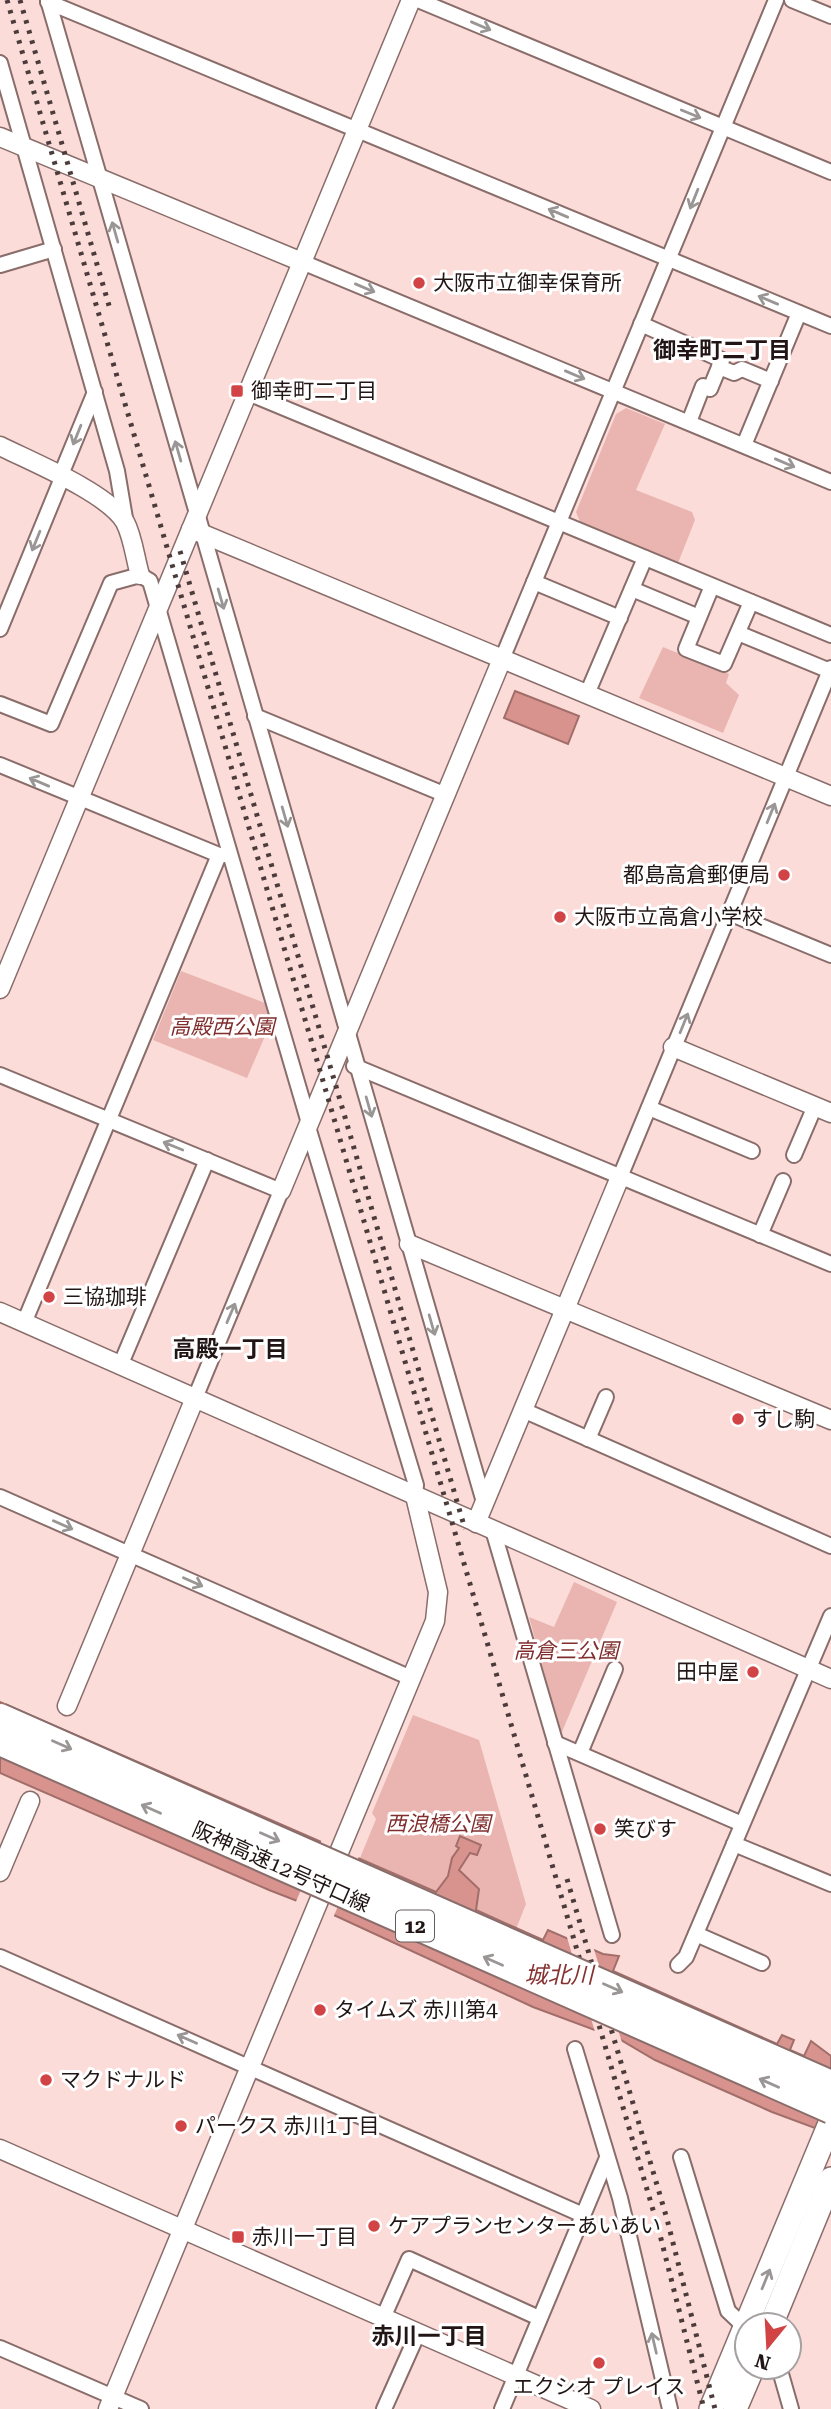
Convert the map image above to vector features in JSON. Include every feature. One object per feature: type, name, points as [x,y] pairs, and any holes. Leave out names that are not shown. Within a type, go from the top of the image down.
[{"type":"highway","name":"阪神高速12号守口線","points":[[0,1717],[831,2084]]},
{"type":"highway","name":"阪神高速12号守口線","points":[[0,1742],[831,2110]]},
{"type":"main road","points":[[753,2311],[831,2121]]},
{"type":"main road","points":[[777,2311],[831,2179]]},
{"type":"main road","points":[[710,2409],[733,2357]]},
{"type":"main road","points":[[735,2409],[747,2381]]},
{"type":"street","points":[[0,989],[158,609],[196,527],[247,393],[411,0]]},
{"type":"street","points":[[418,0],[831,172]]},
{"type":"street","points":[[67,1706],[776,0]]},
{"type":"street","points":[[792,0],[831,16]]},
{"type":"street","points":[[48,1],[831,326]]},
{"type":"street","points":[[48,1],[100,177],[196,527],[255,716],[484,1502]]},
{"type":"street","points":[[0,63],[117,471],[126,524],[140,575],[150,581],[224,855],[309,1125],[416,1485],[415,1496],[439,1600],[435,1621],[111,2403]]},
{"type":"street","points":[[0,136],[831,482]]},
{"type":"street","points":[[0,265],[54,250]]},
{"type":"street","points":[[744,446],[799,313]]},
{"type":"street","points":[[641,324],[722,360],[710,388],[704,386],[689,422]]},
{"type":"street","points":[[719,367],[734,373],[742,369],[771,381]]},
{"type":"street","points":[[0,629],[94,392]]},
{"type":"street","points":[[247,393],[831,635]]},
{"type":"street","points":[[0,446],[106,501],[126,524]]},
{"type":"street","points":[[196,527],[502,659],[831,796]]},
{"type":"street","points":[[587,694],[645,558]]},
{"type":"street","points":[[0,704],[51,724],[111,583],[140,575]]},
{"type":"street","points":[[534,582],[620,618]]},
{"type":"street","points":[[712,586],[686,649],[724,664],[751,602]]},
{"type":"street","points":[[632,589],[699,617]]},
{"type":"street","points":[[475,1523],[830,670],[738,633]]},
{"type":"street","points":[[255,716],[446,794]]},
{"type":"street","points":[[0,765],[224,855]]},
{"type":"street","points":[[24,1323],[224,855]]},
{"type":"street","points":[[729,913],[831,955]]},
{"type":"street","points":[[674,1047],[823,1109],[794,1155]]},
{"type":"street","points":[[336,1059],[831,1264]]},
{"type":"street","points":[[0,1075],[281,1191]]},
{"type":"street","points":[[649,1108],[752,1151]]},
{"type":"street","points":[[120,1366],[207,1160]]},
{"type":"street","points":[[760,1235],[783,1181]]},
{"type":"street","points":[[409,1244],[831,1420]]},
{"type":"street","points":[[0,1312],[831,1679]]},
{"type":"street","points":[[588,1439],[606,1397]]},
{"type":"street","points":[[523,1410],[831,1546]]},
{"type":"street","points":[[0,1497],[411,1678]]},
{"type":"street","points":[[493,1530],[612,1935]]},
{"type":"street","points":[[678,1965],[686,1957],[831,1616]]},
{"type":"street","points":[[579,1753],[615,1669]]},
{"type":"street","points":[[555,1743],[742,1824]]},
{"type":"street","points":[[0,1872],[30,1801]]},
{"type":"street","points":[[734,1844],[831,1884]]},
{"type":"street","points":[[696,1934],[762,1963]]},
{"type":"street","points":[[0,1956],[583,2215]]},
{"type":"street","points":[[575,2049],[607,2158],[670,2409]]},
{"type":"street","points":[[0,2149],[591,2409]]},
{"type":"street","points":[[502,2409],[607,2158]]},
{"type":"street","points":[[681,2158],[728,2311],[733,2316]]},
{"type":"street","points":[[383,2318],[409,2259],[539,2318]]},
{"type":"street","points":[[384,2409],[418,2333]]},
{"type":"street","points":[[0,2348],[111,2403],[141,2409]]},
{"type":"street","points":[[783,2381],[790,2409]]},
{"type":"green space","points":[[626,408],[665,424],[636,490],[692,512],[695,520],[678,563],[580,522],[576,512],[616,414]]},
{"type":"green space","points":[[663,647],[729,674],[726,683],[739,695],[723,733],[639,698]]},
{"type":"green space","name":"高殿西公園","points":[[181,971],[265,1003],[271,1022],[247,1078],[153,1040]]},
{"type":"green space","name":"高倉三公園","points":[[574,1582],[617,1602],[561,1734],[529,1617],[554,1627]]},
{"type":"green space","name":"西浪橋公園","points":[[413,1715],[479,1740],[526,1904],[516,1929],[360,1858],[376,1819],[372,1813]]},
{"type":"water","points":[[515,691],[579,716],[568,744],[504,718]]},
{"type":"water","name":"城北川","points":[[0,1702],[436,1892],[448,1876],[452,1858],[459,1848],[456,1846],[460,1836],[481,1845],[477,1855],[470,1853],[459,1870],[479,1889],[476,1910],[543,1940],[548,1930],[603,1954],[619,1956],[613,1971],[777,2044],[782,2035],[794,2040],[790,2050],[804,2056],[811,2041],[831,2056],[831,2134],[772,2112],[655,2060],[619,2039],[533,2007],[336,1916],[269,1890],[0,1773]]},
{"type":"pier","points":[[323,1837],[360,1854],[333,1918],[295,1904]]},
{"type":"pier","points":[[566,1934],[593,1946],[623,2046],[595,2032]]},
{"type":"railway","points":[[7,0],[658,2227],[704,2409]]},
{"type":"railway","points":[[20,0],[110,309]]},
{"type":"railway","points":[[180,551],[465,1529]]},
{"type":"railway","points":[[567,1879],[667,2219],[715,2409]]},
{"type":"place","name":"大阪市立御幸保育所","points":[[419,283]]},
{"type":"place","name":"御幸町二丁目","points":[[237,391]]},
{"type":"place","name":"都島高倉郵便局","points":[[784,875]]},
{"type":"place","name":"大阪市立高倉小学校","points":[[560,917]]},
{"type":"place","name":"三協珈琲","points":[[49,1297]]},
{"type":"place","name":"すし駒","points":[[738,1419]]},
{"type":"place","name":"田中屋","points":[[753,1672]]},
{"type":"place","name":"笑びす","points":[[600,1829]]},
{"type":"place","name":"タイムズ 赤川第4","points":[[320,2010]]},
{"type":"place","name":"マクドナルド","points":[[46,2080]]},
{"type":"place","name":"パークス 赤川1丁目","points":[[181,2126]]},
{"type":"place","name":"ケアプランセンターあいあい","points":[[374,2226]]},
{"type":"place","name":"赤川一丁目","points":[[238,2237]]},
{"type":"place","name":"エクシオ プレイス","points":[[599,2363]]},
{"type":"district","name":"御幸町二丁目","points":[[722,350]]},
{"type":"district","name":"高殿一丁目","points":[[230,1349]]},
{"type":"district","name":"赤川一丁目","points":[[429,2336]]}]
